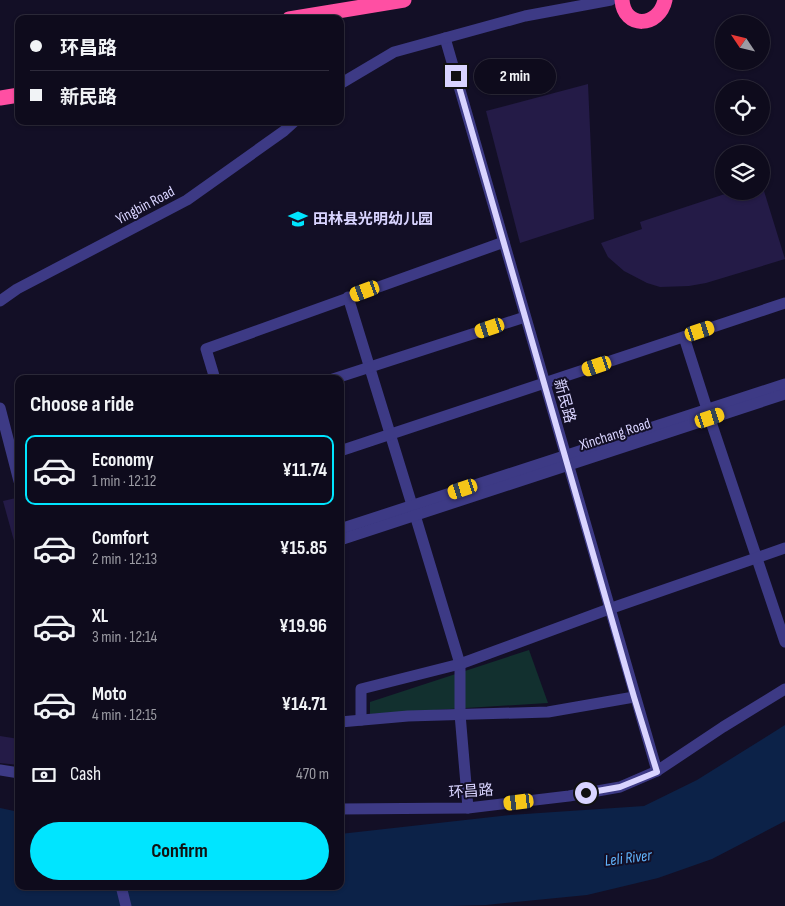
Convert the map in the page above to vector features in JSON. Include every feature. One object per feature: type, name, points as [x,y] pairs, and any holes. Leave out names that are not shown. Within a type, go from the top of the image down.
[{"type":"highway","points":[[313,15],[404,0]]},
{"type":"highway","points":[[622,0],[625,11],[629,16],[641,22],[660,14],[664,0]]},
{"type":"highway","points":[[0,98],[15,96]]},
{"type":"street","points":[[344,82],[394,52],[525,16],[612,0]]},
{"type":"street","name":"新民路","points":[[445,38],[657,772]]},
{"type":"street","name":"Yingbin Road","points":[[0,301],[17,289],[187,200],[291,125]]},
{"type":"street","points":[[214,375],[206,349],[504,242]]},
{"type":"street","points":[[348,297],[460,664],[460,714],[468,808]]},
{"type":"street","points":[[344,450],[785,303]]},
{"type":"street","points":[[344,376],[525,317]]},
{"type":"street","points":[[684,337],[785,642]]},
{"type":"street","name":"Xinchang Road","points":[[709,414],[785,384]]},
{"type":"street","name":"Xinchang Road","points":[[344,528],[414,510],[709,414],[785,394]]},
{"type":"street","points":[[0,408],[15,466]]},
{"type":"street","name":"Xinchang Road","points":[[344,538],[414,510]]},
{"type":"street","points":[[361,720],[361,689],[460,664],[609,609],[785,548]]},
{"type":"street","name":"环昌路","points":[[344,809],[468,808],[569,796],[620,787],[657,772],[723,727],[785,690]]},
{"type":"street","points":[[344,722],[408,716],[548,712],[634,697]]},
{"type":"street","points":[[0,770],[15,772]]},
{"type":"street","points":[[122,890],[126,906]]},
{"type":"green space","points":[[529,650],[548,703],[370,714],[370,702]]},
{"type":"water","name":"Leli River","points":[[785,725],[785,821],[712,859],[658,878],[587,895],[486,905],[450,906],[0,906],[0,808],[15,811],[15,890],[344,890],[344,834],[510,815],[644,806],[697,780]]},
{"type":"building","points":[[588,84],[594,219],[520,243],[486,111]]},
{"type":"building","points":[[715,197],[715,200],[767,200],[785,259],[706,283],[689,286],[660,287],[647,283],[624,271],[608,257],[601,243],[642,229],[640,222]]},
{"type":"building","points":[[15,498],[15,544],[3,501]]},
{"type":"building","points":[[0,736],[15,738],[15,765],[0,763]]},
{"type":"place","name":"田林县光明幼儿园","points":[[298,219]]},
{"type":"route","points":[[456,76],[545,383],[564,456],[657,772],[620,787],[586,793]]}]
